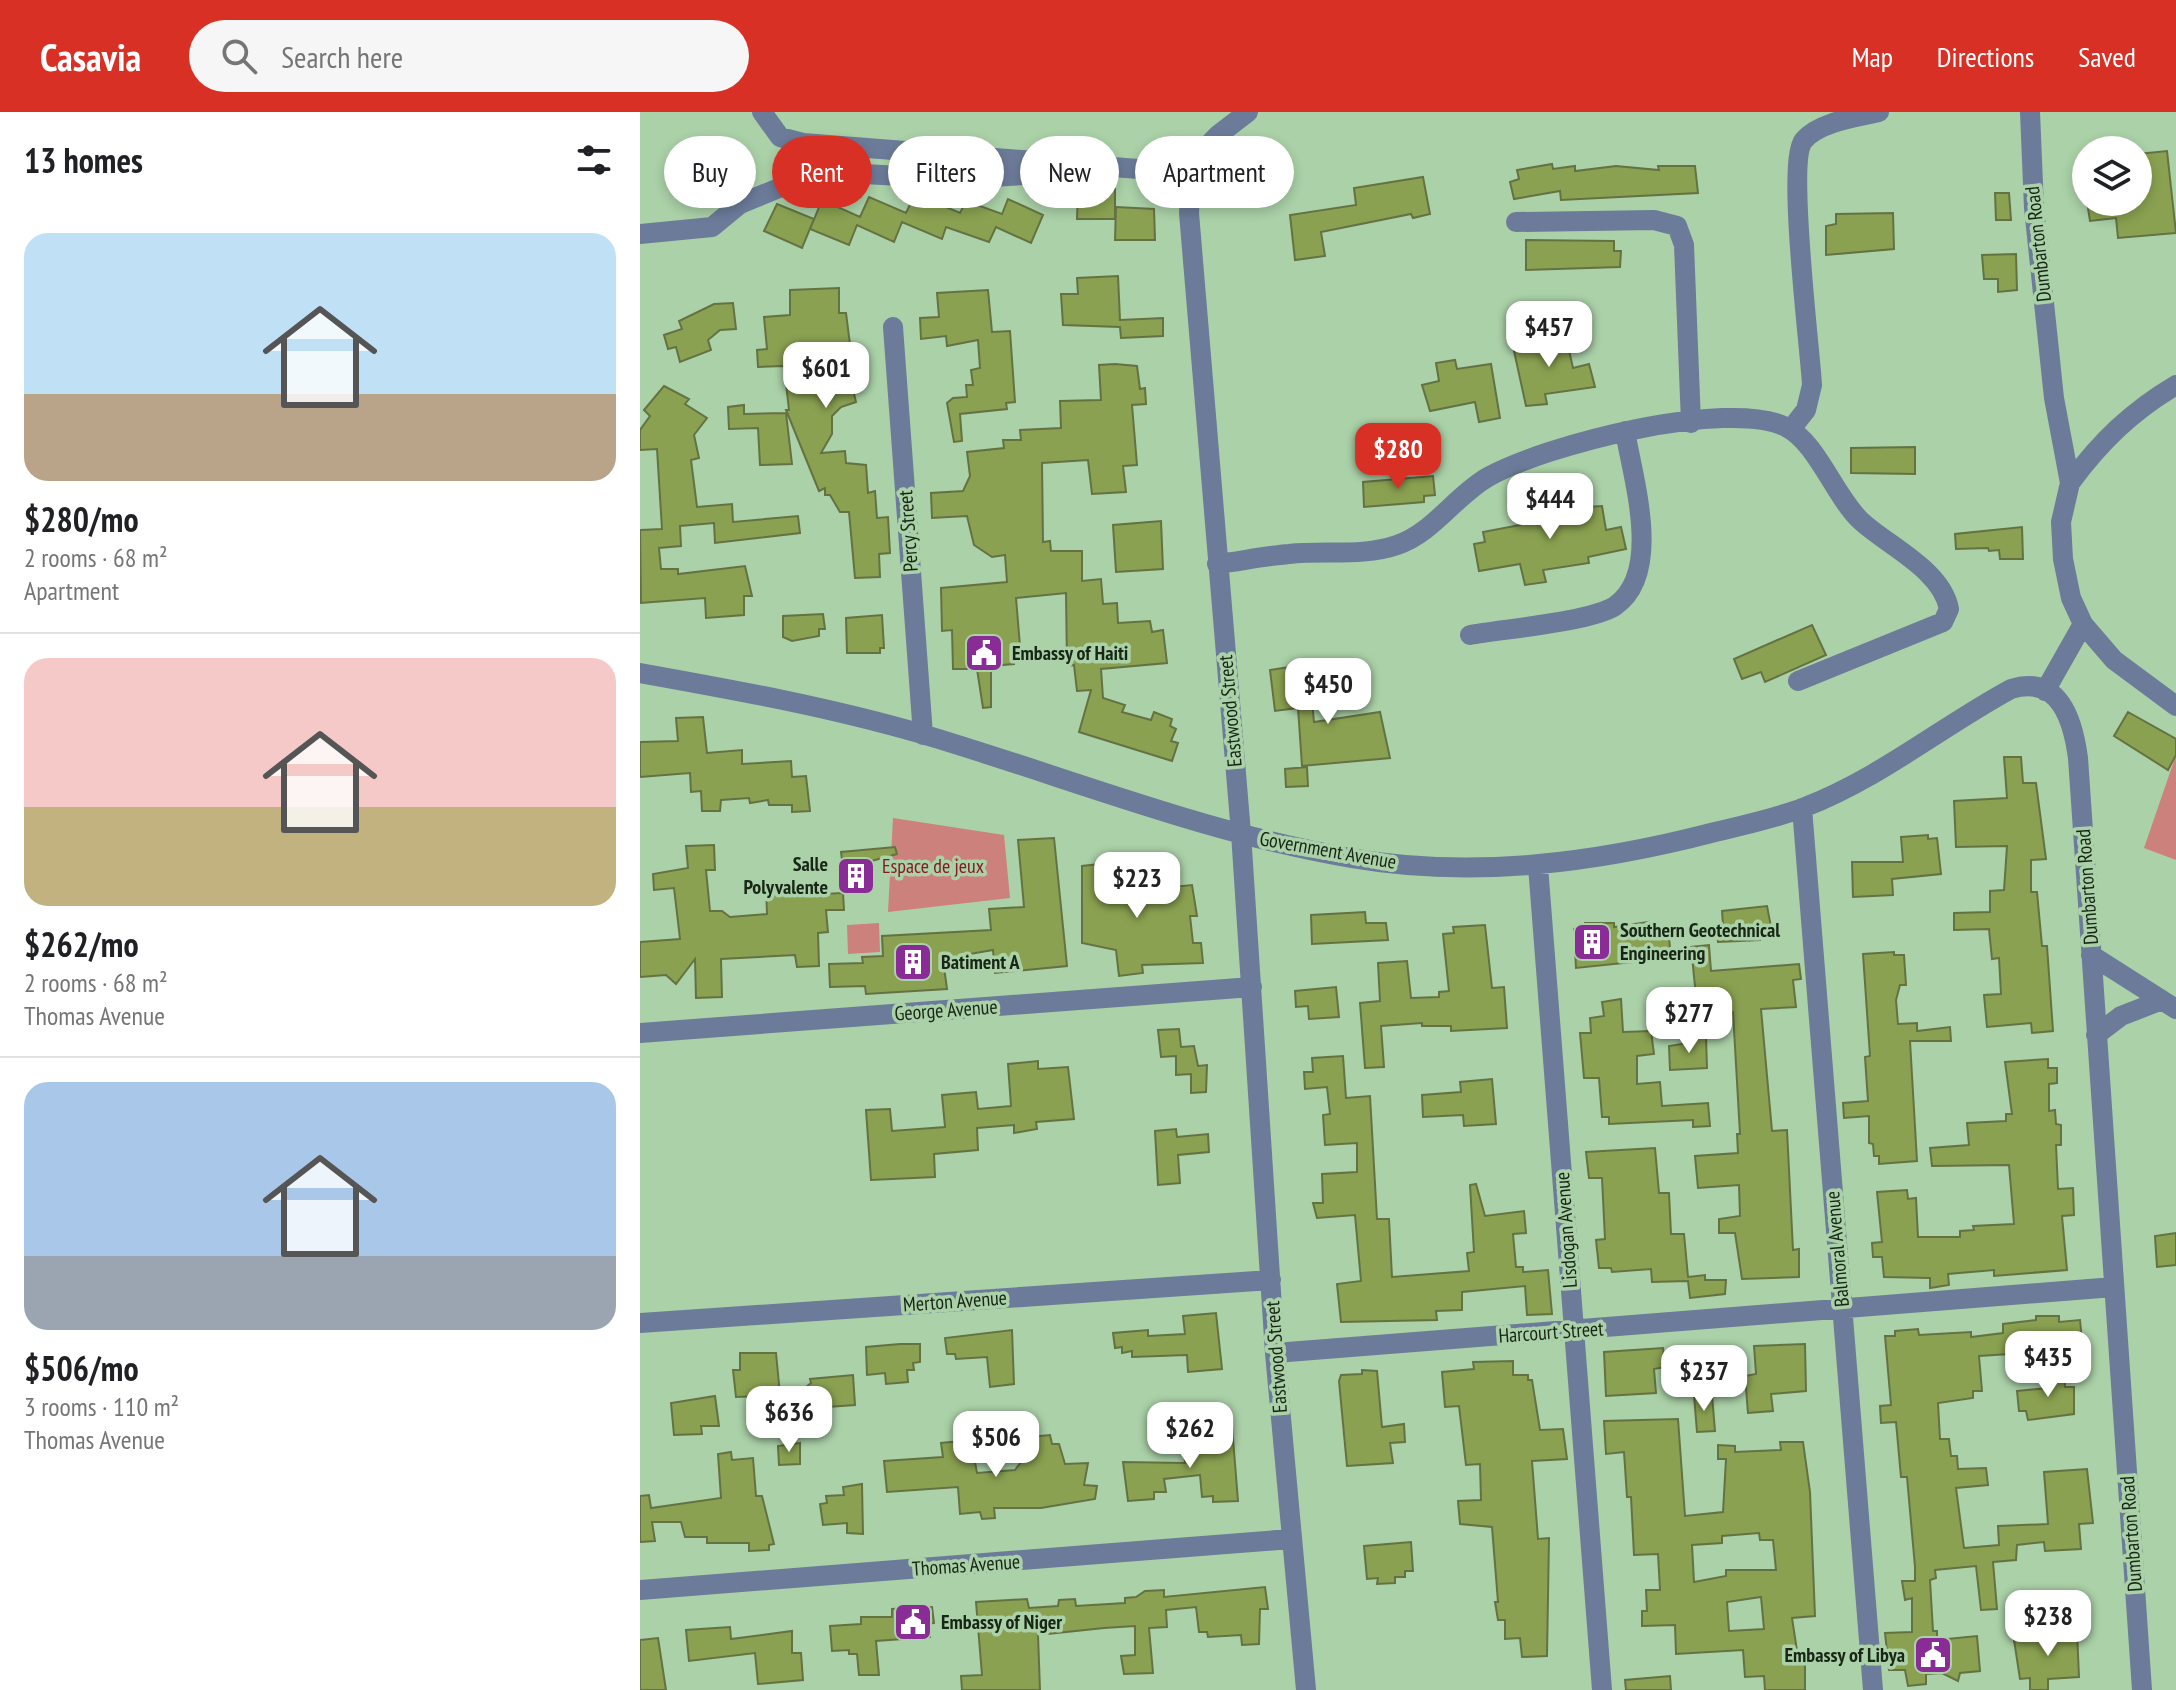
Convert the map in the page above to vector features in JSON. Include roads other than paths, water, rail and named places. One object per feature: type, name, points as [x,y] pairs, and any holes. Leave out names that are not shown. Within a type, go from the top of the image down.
[{"type":"street","points":[[762,112],[780,137],[791,141],[1020,161]]},
{"type":"street","points":[[1219,136],[1248,112]]},
{"type":"street","points":[[1791,429],[1806,410],[1812,385],[1797,187],[1798,152],[1810,135],[1879,112]]},
{"type":"street","name":"Dumbarton Road","points":[[2030,112],[2033,194],[2052,382],[2070,483],[2061,522],[2063,559],[2071,598],[2083,624],[2114,660],[2176,706]]},
{"type":"street","points":[[640,234],[712,227],[740,204],[791,183],[864,174],[956,179],[1020,174]]},
{"type":"street","name":"Eastwood Street","points":[[1191,208],[1193,270],[1241,833],[1275,1353],[1306,1690]]},
{"type":"street","points":[[1516,222],[1654,220],[1677,226],[1684,245],[1691,423]]},
{"type":"street","name":"Percy Street","points":[[893,327],[923,735]]},
{"type":"street","points":[[2070,483],[2115,429],[2144,403],[2176,385]]},
{"type":"street","points":[[1217,564],[1397,545],[1419,535],[1487,477],[1525,460],[1602,435],[1759,418],[1791,429],[1804,442],[1847,506],[1922,569],[1939,588],[1949,609],[1943,622],[1798,681]]},
{"type":"street","points":[[1470,635],[1605,611],[1632,589],[1640,564],[1641,528],[1625,431]]},
{"type":"street","points":[[2045,691],[2083,624]]},
{"type":"street","name":"Government Avenue","points":[[640,673],[836,711],[1241,833],[1355,859],[1422,865],[1538,866],[1629,854],[1802,808],[1883,769],[2011,689],[2029,686],[2045,691]]},
{"type":"street","name":"Dumbarton Road","points":[[2045,691],[2069,713],[2074,733],[2142,1690]]},
{"type":"street","name":"Balmoral Avenue","points":[[1802,808],[1873,1690]]},
{"type":"street","name":"Lisdogan Avenue","points":[[1538,866],[1602,1690]]},
{"type":"street","points":[[2091,955],[2169,1005]]},
{"type":"street","name":"George Avenue","points":[[640,1033],[1252,987]]},
{"type":"street","points":[[2096,1035],[2131,1010],[2169,1005]]},
{"type":"street","name":"Merton Avenue","points":[[640,1323],[1271,1280]]},
{"type":"street","name":"Harcourt Street","points":[[1275,1353],[1842,1311],[2114,1287]]},
{"type":"street","name":"Thomas Avenue","points":[[640,1590],[1291,1539]]},
{"type":"place","name":"Embassy of Haiti","points":[[984,653]]},
{"type":"place","name":"Salle Polyvalente","points":[[856,876]]},
{"type":"place","name":"Southern Geotechnical Engineering","points":[[1592,942]]},
{"type":"place","name":"Batiment A","points":[[913,962]]},
{"type":"place","name":"Embassy of Niger","points":[[913,1622]]},
{"type":"place","name":"Embassy of Libya","points":[[1933,1655]]},
{"type":"park label","name":"Espace de jeux","points":[[933,866]]}]
